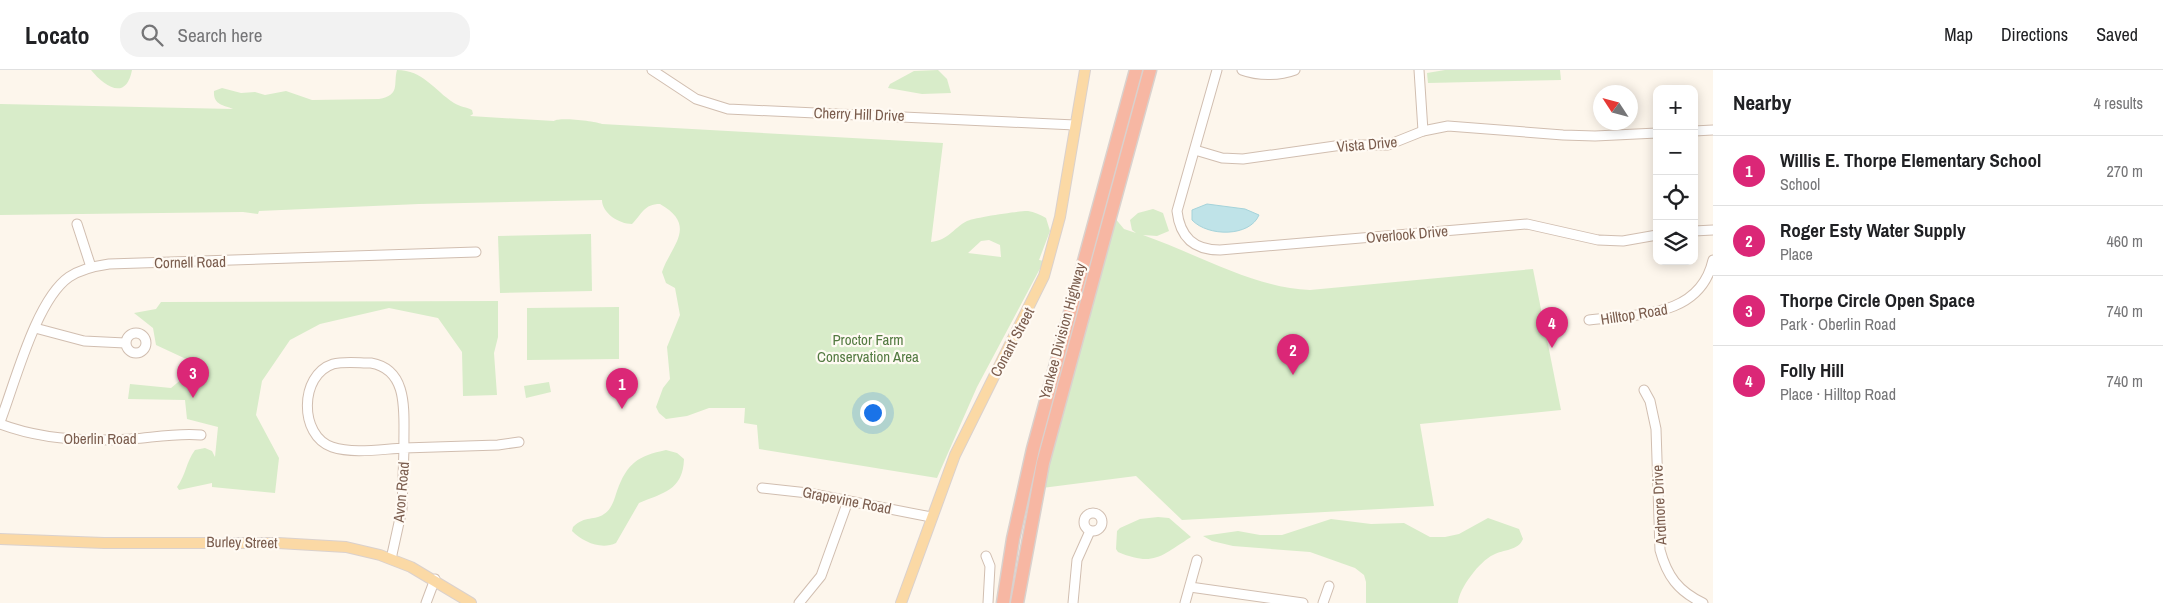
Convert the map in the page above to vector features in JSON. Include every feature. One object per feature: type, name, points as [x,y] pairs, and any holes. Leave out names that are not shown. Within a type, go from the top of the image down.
[{"type":"highway","name":"Yankee Division Highway","points":[[1003,603],[1013,539],[1033,449],[1136,70]]},
{"type":"highway","name":"Yankee Division Highway","points":[[1017,603],[1043,463],[1150,70]]},
{"type":"main road","name":"Conant Street","points":[[901,603],[955,454],[1044,276],[1060,217],[1085,70]]},
{"type":"main road","name":"Burley Street","points":[[0,539],[104,543],[163,541],[313,544],[346,547],[391,559],[435,580],[471,603]]},
{"type":"street","name":"Cherry Hill Drive","points":[[652,70],[696,100],[728,109],[1076,124]]},
{"type":"street","points":[[1195,150],[1217,70]]},
{"type":"street","points":[[1242,70],[1255,74],[1272,74],[1295,70]]},
{"type":"street","points":[[1419,70],[1423,131]]},
{"type":"street","name":"Vista Drive","points":[[1195,150],[1222,158],[1251,158],[1342,145],[1388,145],[1401,142],[1423,131],[1448,126],[1564,135],[1653,133]]},
{"type":"street","points":[[1698,131],[1713,130]]},
{"type":"street","name":"Overlook Drive","points":[[1195,150],[1177,211],[1178,222],[1189,242],[1209,250],[1526,224],[1598,240],[1623,241],[1653,236]]},
{"type":"street","points":[[77,224],[91,268]]},
{"type":"street","points":[[1698,231],[1713,230]]},
{"type":"street","name":"Cornell Road","points":[[0,423],[41,312],[59,287],[79,271],[110,264],[476,252]]},
{"type":"street","name":"Hilltop Road","points":[[1589,320],[1660,311],[1682,304],[1704,283],[1713,260]]},
{"type":"street","points":[[35,328],[84,340],[125,343]]},
{"type":"street","points":[[333,364],[380,364],[393,373],[401,388],[404,448],[341,449],[323,443],[312,429],[309,419],[309,388],[313,379],[333,364]]},
{"type":"street","name":"Ardmore Drive","points":[[1644,390],[1650,401],[1656,429],[1660,542],[1664,564],[1678,588],[1702,603]]},
{"type":"street","name":"Oberlin Road","points":[[0,423],[52,438],[78,440],[122,440],[174,434],[201,435]]},
{"type":"street","name":"Avon Road","points":[[391,559],[402,509],[404,448],[498,445],[519,442]]},
{"type":"street","name":"Grapevine Road","points":[[762,488],[779,488],[931,517]]},
{"type":"street","points":[[799,603],[821,576],[848,501]]},
{"type":"street","points":[[1073,603],[1077,560],[1090,531]]},
{"type":"street","points":[[986,556],[990,572],[988,603]]},
{"type":"street","points":[[1185,603],[1197,560]]},
{"type":"street","points":[[426,603],[435,580]]},
{"type":"street","points":[[1323,603],[1328,586]]},
{"type":"street","points":[[1190,587],[1256,600],[1303,603]]},
{"type":"green space","points":[[91,70],[132,70],[129,80],[125,85],[120,88],[114,88],[102,82]]},
{"type":"green space","name":"Proctor Farm Conservation Area","points":[[397,70],[414,73],[454,103],[472,110],[473,114],[470,116],[554,121],[569,119],[602,124],[943,143],[931,242],[946,237],[967,221],[978,218],[1028,211],[1046,218],[1050,231],[1039,260],[1044,261],[977,387],[937,478],[759,449],[757,425],[744,423],[745,408],[709,408],[687,416],[666,419],[659,413],[656,407],[663,388],[670,379],[667,347],[680,315],[675,288],[666,283],[662,272],[679,237],[680,229],[678,220],[672,212],[660,204],[655,204],[644,210],[632,224],[627,224],[612,217],[605,209],[602,200],[419,204],[259,211],[258,214],[243,212],[0,215],[0,104],[233,109],[219,104],[215,99],[214,91],[222,88],[241,93],[255,92],[265,95],[286,91],[312,100],[379,99],[391,95],[395,88]],"holes":[[[989,240],[1000,245],[1001,257],[968,253],[981,241]]]},
{"type":"green space","points":[[938,70],[947,79],[951,93],[922,94],[888,88],[890,84],[914,71]]},
{"type":"green space","points":[[1445,70],[1560,70],[1561,80],[1428,83],[1427,73]]},
{"type":"green space","points":[[1153,209],[1163,213],[1169,231],[1157,236],[1143,235],[1246,276],[1289,288],[1310,290],[1533,269],[1561,410],[1420,424],[1434,506],[1182,520],[1136,476],[1042,488],[1063,416],[1114,217],[1124,229],[1136,233],[1132,230],[1130,220],[1138,213]]},
{"type":"green space","points":[[591,234],[592,291],[500,293],[498,236]]},
{"type":"green space","points":[[498,301],[498,337],[494,353],[497,395],[463,396],[462,352],[438,318],[389,308],[320,324],[290,340],[262,381],[256,415],[279,458],[275,493],[212,487],[212,483],[179,490],[177,487],[195,450],[205,448],[212,451],[215,457],[218,427],[187,419],[185,400],[128,399],[130,384],[171,388],[199,365],[156,345],[153,328],[134,313],[156,309],[161,302]]},
{"type":"green space","points":[[619,307],[619,359],[527,360],[527,308]]},
{"type":"green space","points":[[549,382],[551,392],[526,398],[524,386]]},
{"type":"green space","points":[[666,450],[677,453],[684,459],[680,478],[670,489],[639,503],[616,543],[604,546],[592,544],[572,531],[577,523],[601,516],[609,510],[621,481],[635,462],[648,455]]},
{"type":"green space","points":[[1169,518],[1191,537],[1164,554],[1149,559],[1140,559],[1118,552],[1116,549],[1117,531],[1120,528],[1140,519]]},
{"type":"green space","points":[[1488,518],[1519,529],[1523,539],[1518,546],[1497,553],[1482,563],[1466,583],[1458,603],[1366,603],[1364,575],[1355,568],[1310,552],[1233,546],[1212,541],[1203,536],[1238,531],[1260,535],[1282,535],[1331,519],[1371,524],[1404,523],[1430,537],[1445,537],[1459,534]]},
{"type":"water","points":[[1207,204],[1245,209],[1259,215],[1254,222],[1238,231],[1218,232],[1199,226],[1192,220],[1192,210]]},
{"type":"place","name":"Folly Hill","points":[[1552,348]]},
{"type":"place","name":"Roger Esty Water Supply","points":[[1293,375]]},
{"type":"place","name":"Thorpe Circle Open Space","points":[[193,398]]},
{"type":"place","name":"Willis E. Thorpe Elementary School","points":[[622,409]]}]
